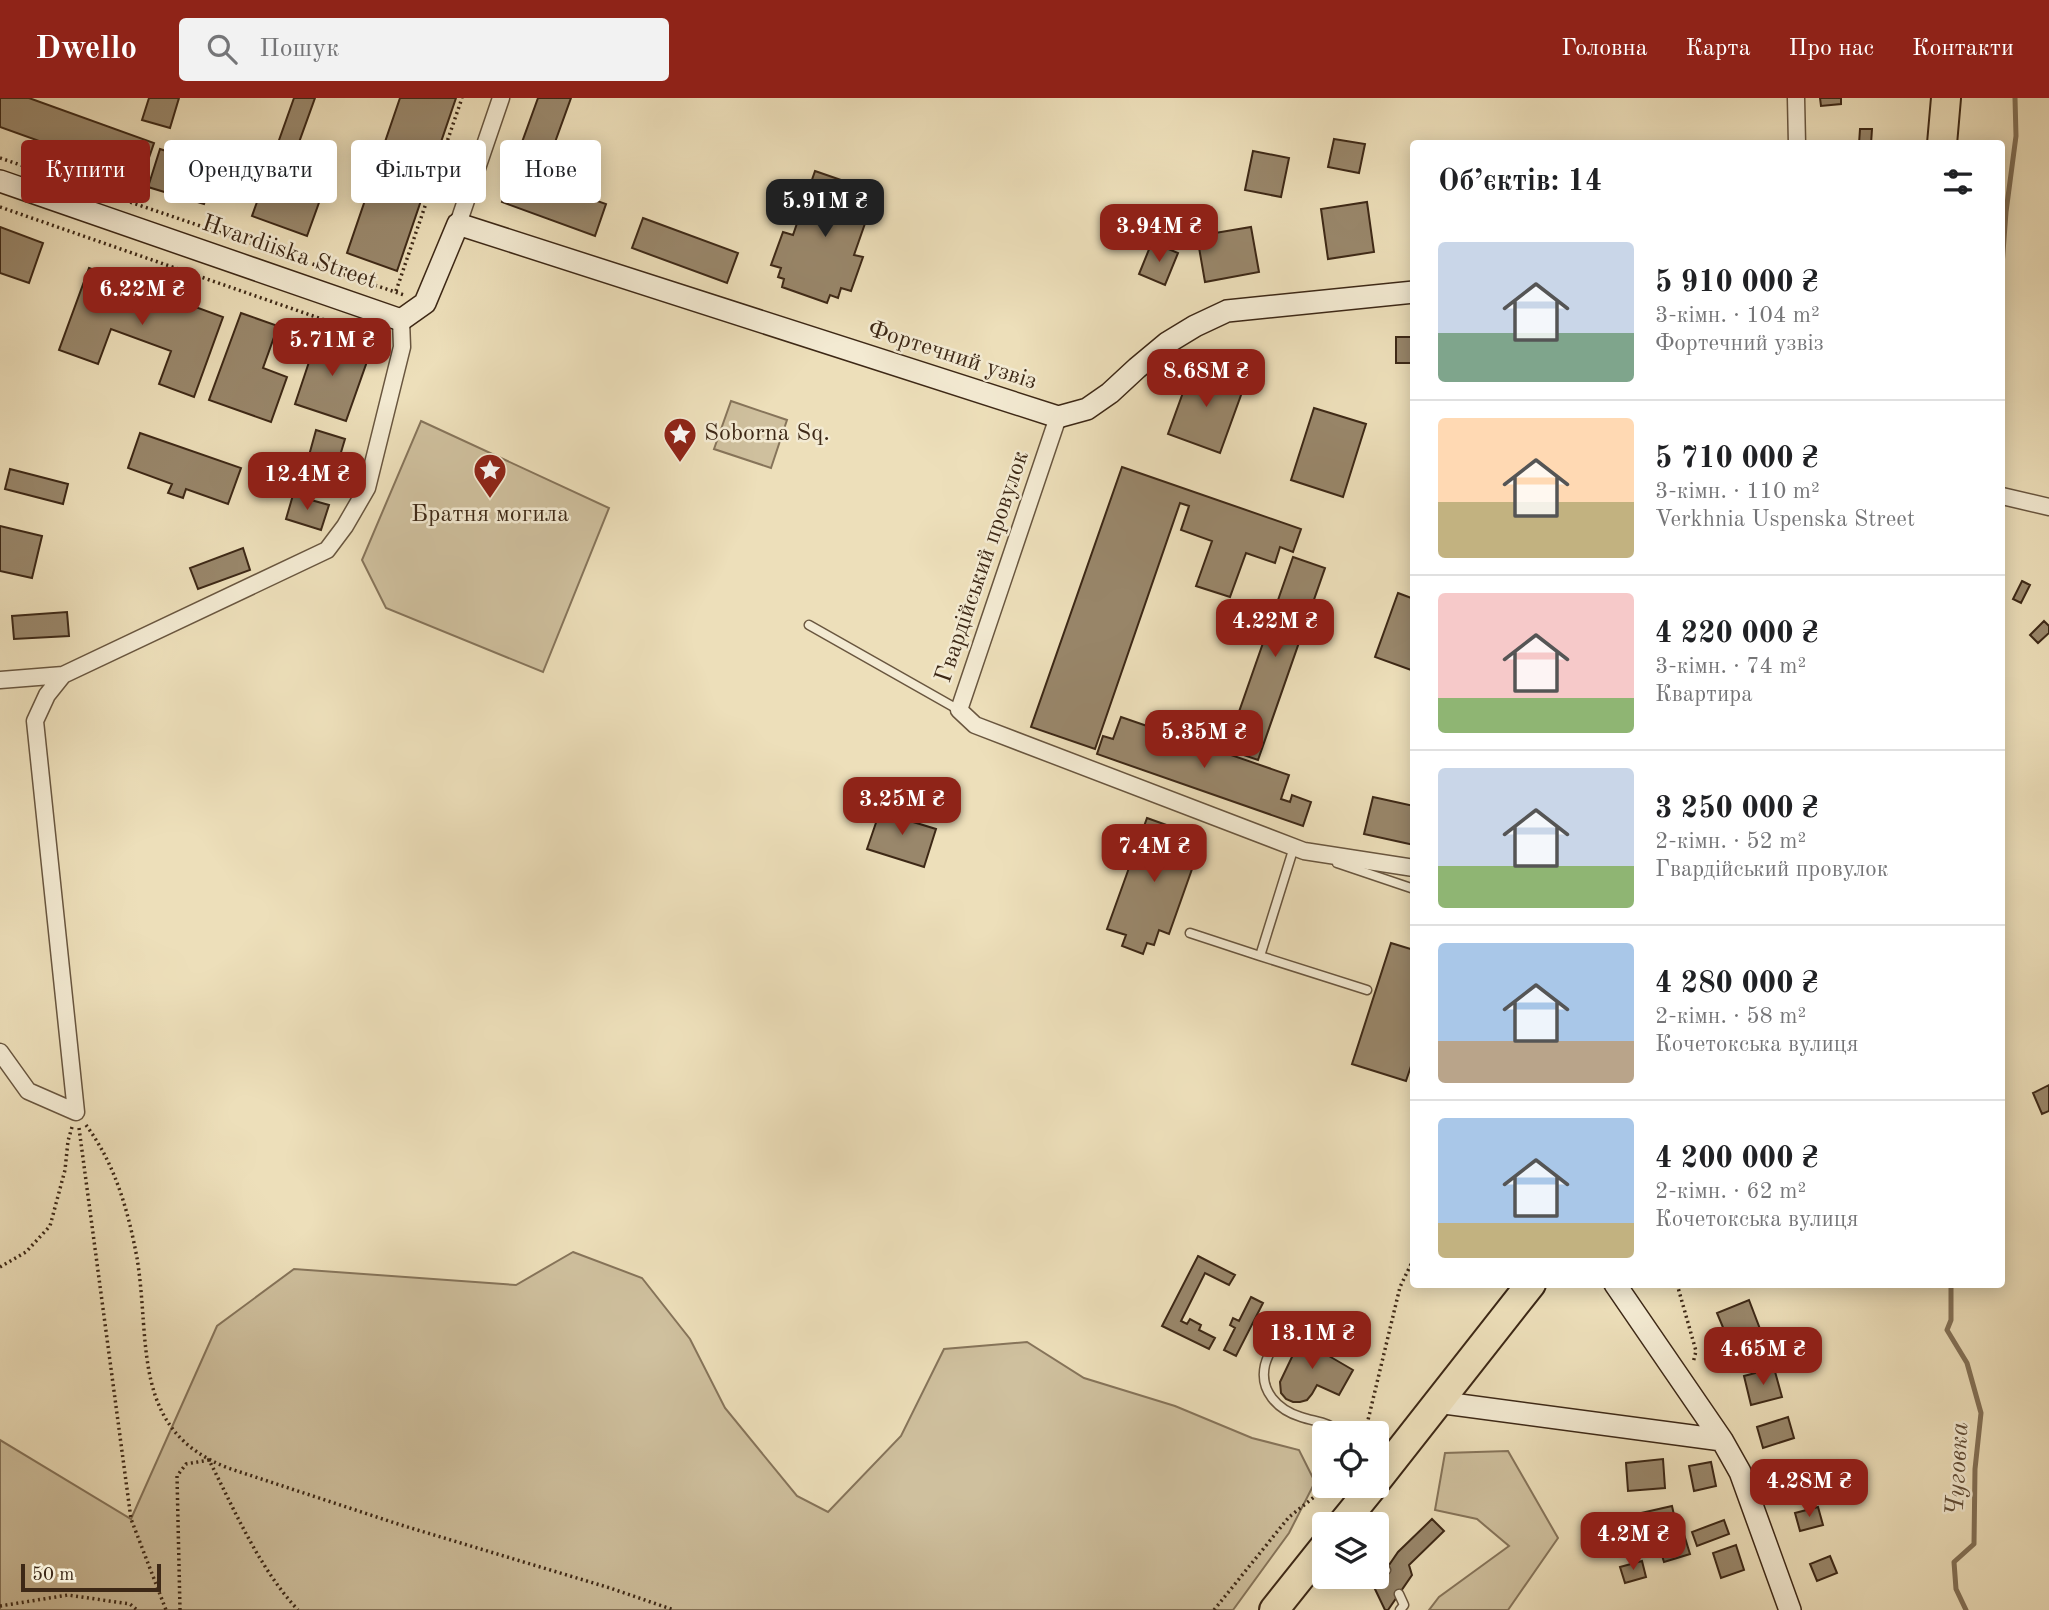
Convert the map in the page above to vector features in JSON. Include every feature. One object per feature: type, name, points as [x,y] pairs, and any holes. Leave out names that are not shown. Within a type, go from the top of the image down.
[{"type":"highway","points":[[1942,140],[1946,98]]},
{"type":"highway","points":[[1389,1461],[1528,1288]]},
{"type":"highway","points":[[1274,1610],[1312,1562]]},
{"type":"street","points":[[0,680],[64,675],[327,550],[345,526],[367,488],[402,347],[401,320],[425,303],[458,224],[501,98]]},
{"type":"street","points":[[1796,98],[1797,140]]},
{"type":"street","name":"Hvardiiska Street","points":[[0,181],[401,320]]},
{"type":"street","name":"Фортечний узвіз","points":[[458,224],[1058,418],[1087,409],[1110,393],[1167,343],[1227,311],[1410,292]]},
{"type":"street","name":"Гвардійський провулок","points":[[1058,418],[960,710],[975,725],[1299,849],[1410,867]]},
{"type":"street","points":[[2005,497],[2049,507]]},
{"type":"street","points":[[0,1052],[28,1091],[76,1112],[35,722],[47,695],[64,675]]},
{"type":"street","points":[[1618,1288],[1722,1440],[1740,1472],[1790,1610]]},
{"type":"street","points":[[1437,1402],[1722,1440]]},
{"type":"lane","points":[[809,625],[960,710]]},
{"type":"lane","points":[[1260,956],[1299,849],[1410,888]]},
{"type":"lane","points":[[1191,933],[1367,990]]},
{"type":"lane","points":[[1282,1330],[1265,1367],[1266,1389],[1271,1399],[1288,1413],[1317,1421]]},
{"type":"lane","points":[[1399,1594],[1404,1605],[1400,1610]]},
{"type":"path","points":[[396,291],[462,98]]},
{"type":"path","points":[[0,158],[425,303]]},
{"type":"path","points":[[0,207],[402,347]]},
{"type":"path","points":[[0,1267],[26,1252],[50,1226],[65,1170],[68,1141],[76,1112]]},
{"type":"path","points":[[76,1112],[112,1167],[126,1208],[137,1260],[150,1379],[155,1399],[176,1435],[191,1449],[209,1460],[401,1525],[674,1610]]},
{"type":"path","points":[[76,1112],[131,1519],[166,1610]]},
{"type":"path","points":[[1369,1421],[1400,1287],[1410,1266]]},
{"type":"path","points":[[1678,1288],[1696,1351],[1688,1391]]},
{"type":"path","points":[[180,1610],[177,1476],[186,1464],[209,1460]]},
{"type":"path","points":[[209,1460],[247,1534],[282,1593],[298,1610]]},
{"type":"path","points":[[1214,1610],[1289,1517],[1313,1498]]},
{"type":"path","points":[[0,1606],[68,1595],[130,1604],[137,1610]]},
{"type":"shaded area","points":[[731,401],[787,420],[771,468],[714,449]]},
{"type":"shaded area","points":[[421,421],[609,508],[543,672],[386,608],[362,560]]},
{"type":"shaded area","points":[[573,1252],[642,1278],[690,1339],[725,1408],[797,1496],[828,1512],[901,1436],[944,1349],[1027,1342],[1084,1378],[1175,1406],[1252,1438],[1299,1450],[1312,1476],[1312,1488],[1289,1533],[1233,1610],[0,1610],[0,1440],[131,1519],[217,1326],[294,1269],[516,1285]]},
{"type":"shaded area","points":[[1508,1451],[1558,1538],[1508,1610],[1429,1610],[1439,1597],[1509,1546],[1477,1519],[1435,1510],[1445,1453]]},
{"type":"building","points":[[0,98],[29,98],[146,140],[36,140],[0,127]]},
{"type":"building","points":[[149,98],[179,98],[170,128],[142,120]]},
{"type":"building","points":[[294,98],[315,98],[300,140],[279,140]]},
{"type":"building","points":[[400,98],[456,98],[442,140],[386,140]]},
{"type":"building","points":[[538,98],[571,98],[556,140],[523,140]]},
{"type":"building","points":[[1820,98],[1841,98],[1841,104],[1821,106]]},
{"type":"building","points":[[1860,129],[1872,129],[1871,140],[1859,140]]},
{"type":"building","points":[[1334,139],[1365,144],[1359,173],[1328,167]]},
{"type":"building","points":[[160,149],[164,150],[164,192],[150,188]]},
{"type":"building","points":[[1253,151],[1289,158],[1281,197],[1245,190]]},
{"type":"building","points":[[815,171],[876,192],[854,255],[863,257],[851,291],[841,288],[838,298],[830,295],[827,303],[782,287],[784,279],[778,277],[781,268],[771,265],[783,232],[793,235]]},
{"type":"building","points":[[1367,202],[1374,252],[1328,259],[1321,209]]},
{"type":"building","points":[[257,203],[319,203],[307,236],[252,216]]},
{"type":"building","points":[[364,203],[420,203],[397,271],[347,253]]},
{"type":"building","points":[[505,203],[606,204],[595,236]]},
{"type":"building","points":[[643,218],[738,253],[727,283],[632,248]]},
{"type":"building","points":[[0,227],[43,243],[29,283],[0,273]]},
{"type":"building","points":[[1251,227],[1259,272],[1205,282],[1197,236]]},
{"type":"building","points":[[1152,242],[1178,253],[1165,285],[1139,274]]},
{"type":"building","points":[[89,268],[223,317],[194,397],[159,384],[171,351],[111,329],[98,364],[59,350]]},
{"type":"building","points":[[241,313],[278,326],[263,368],[287,377],[271,422],[209,400]]},
{"type":"building","points":[[318,335],[370,353],[346,421],[295,404]]},
{"type":"building","points":[[1396,337],[1410,337],[1410,363],[1396,363]]},
{"type":"building","points":[[1193,365],[1245,384],[1220,453],[1168,434]]},
{"type":"building","points":[[1314,408],[1366,424],[1343,497],[1291,480]]},
{"type":"building","points":[[316,430],[345,439],[330,489],[302,481]]},
{"type":"building","points":[[140,433],[241,468],[228,504],[186,489],[183,498],[168,493],[172,484],[128,468]]},
{"type":"building","points":[[1122,467],[1301,529],[1293,552],[1280,547],[1275,563],[1246,553],[1230,597],[1196,586],[1212,541],[1181,530],[1189,506],[1180,503],[1095,749],[1031,727]]},
{"type":"building","points":[[10,469],[68,484],[63,504],[5,489]]},
{"type":"building","points":[[293,495],[329,505],[321,530],[286,519]]},
{"type":"building","points":[[0,526],[42,536],[32,578],[0,571]]},
{"type":"building","points":[[243,548],[250,570],[198,589],[190,568]]},
{"type":"building","points":[[1293,557],[1325,568],[1258,760],[1226,749]]},
{"type":"building","points":[[2022,581],[2030,585],[2021,603],[2013,599]]},
{"type":"building","points":[[1398,593],[1410,598],[1410,670],[1375,657]]},
{"type":"building","points":[[67,612],[69,636],[14,639],[12,616]]},
{"type":"building","points":[[2044,621],[2049,626],[2049,633],[2038,643],[2030,635]]},
{"type":"building","points":[[1121,717],[1289,775],[1281,799],[1290,802],[1292,795],[1311,802],[1303,826],[1097,754],[1103,736],[1113,739]]},
{"type":"building","points":[[1373,797],[1410,805],[1410,844],[1364,834]]},
{"type":"building","points":[[903,802],[915,806],[910,821],[936,829],[924,867],[867,849],[880,811],[898,817]]},
{"type":"building","points":[[1147,818],[1203,838],[1169,934],[1159,930],[1154,945],[1147,943],[1143,954],[1122,946],[1126,935],[1107,929]]},
{"type":"building","points":[[1391,943],[1410,949],[1410,1069],[1406,1081],[1352,1064]]},
{"type":"building","points":[[2049,1085],[2049,1111],[2042,1114],[2033,1093]]},
{"type":"building","points":[[1198,1256],[1235,1275],[1229,1285],[1205,1273],[1181,1321],[1187,1324],[1190,1319],[1201,1325],[1199,1330],[1215,1338],[1209,1349],[1162,1326]]},
{"type":"building","points":[[1251,1297],[1263,1303],[1236,1356],[1224,1350],[1235,1328],[1230,1325],[1233,1318],[1239,1321]]},
{"type":"building","points":[[1749,1300],[1760,1329],[1729,1342],[1717,1313]]},
{"type":"building","points":[[1309,1329],[1324,1337],[1317,1349],[1353,1370],[1339,1395],[1317,1385],[1307,1400],[1293,1402],[1281,1393],[1280,1382],[1300,1340],[1302,1341]]},
{"type":"building","points":[[1761,1343],[1767,1358],[1737,1369],[1731,1354]]},
{"type":"building","points":[[1774,1368],[1782,1397],[1751,1405],[1744,1376]]},
{"type":"building","points":[[1788,1417],[1794,1438],[1763,1448],[1757,1427]]},
{"type":"building","points":[[1663,1459],[1665,1488],[1628,1491],[1626,1463]]},
{"type":"building","points":[[1711,1462],[1716,1486],[1694,1491],[1689,1466]]},
{"type":"building","points":[[1672,1506],[1676,1524],[1645,1531],[1641,1513]]},
{"type":"building","points":[[1818,1507],[1823,1525],[1800,1531],[1795,1513]]},
{"type":"building","points":[[1432,1519],[1444,1531],[1409,1565],[1412,1575],[1388,1610],[1385,1610],[1375,1589],[1389,1589],[1389,1565],[1398,1552]]},
{"type":"building","points":[[1724,1520],[1729,1534],[1697,1546],[1692,1532]]},
{"type":"building","points":[[1682,1528],[1690,1554],[1664,1562],[1656,1536]]},
{"type":"building","points":[[1736,1545],[1744,1570],[1721,1578],[1713,1553]]},
{"type":"building","points":[[1830,1556],[1837,1573],[1817,1581],[1810,1564]]},
{"type":"building","points":[[1642,1561],[1646,1577],[1625,1583],[1620,1567]]},
{"type":"waterway","name":"Чуговка","points":[[2005,226],[2016,136],[2015,98]]},
{"type":"waterway","name":"Чуговка","points":[[1951,1288],[1951,1320],[1947,1330],[1967,1363],[1981,1413],[1975,1469],[1974,1544],[1954,1562],[1956,1589],[1966,1610]]},
{"type":"place","name":"Soborna Sq.","points":[[680,464]]},
{"type":"place","name":"Братня могила","points":[[490,500]]}]
